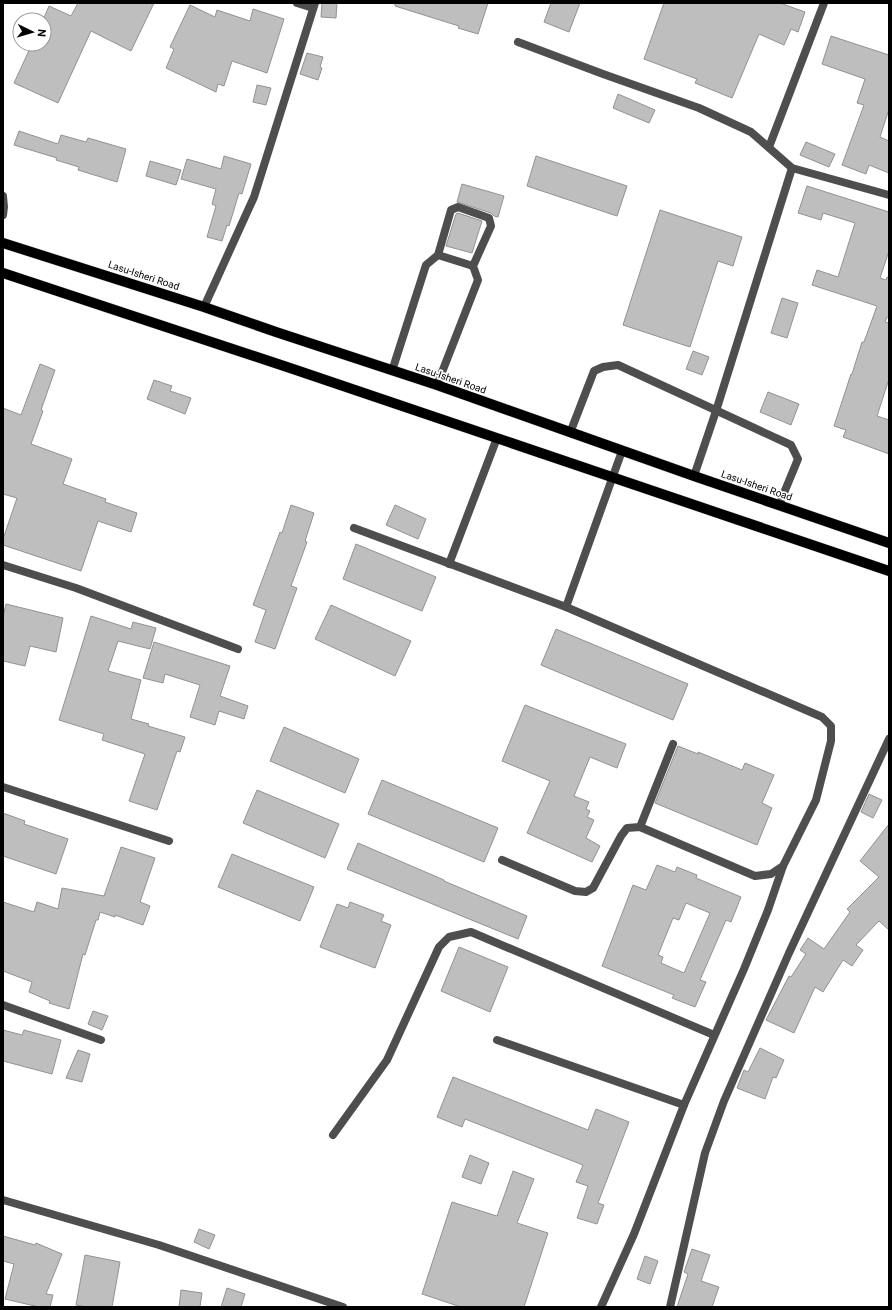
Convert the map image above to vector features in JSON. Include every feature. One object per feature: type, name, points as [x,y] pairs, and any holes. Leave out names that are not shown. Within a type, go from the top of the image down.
[{"type":"main road","name":"Lasu-Isheri Road","points":[[3,243],[204,307],[437,385],[570,433],[889,543]]},
{"type":"main road","points":[[3,273],[889,571]]},
{"type":"street","points":[[204,307],[254,198],[314,6],[297,3]]},
{"type":"street","points":[[769,147],[824,3]]},
{"type":"street","points":[[518,42],[699,108],[751,132],[792,168],[889,195]]},
{"type":"street","points":[[694,476],[716,411],[792,168]]},
{"type":"street","points":[[3,196],[3,215]]},
{"type":"street","points":[[392,371],[426,265],[438,255],[451,210],[458,207],[489,218],[491,226],[473,266],[478,280],[437,385]]},
{"type":"street","points":[[438,255],[473,266]]},
{"type":"street","points":[[570,433],[594,371],[603,367],[618,365],[791,445],[798,459],[779,505]]},
{"type":"street","points":[[449,564],[497,438]]},
{"type":"street","points":[[566,607],[622,451]]},
{"type":"street","points":[[354,528],[566,607],[822,717],[831,726],[831,741],[816,800],[783,866],[768,910],[744,969],[684,1105],[634,1234],[602,1307]]},
{"type":"street","points":[[3,565],[76,588],[238,649]]},
{"type":"street","points":[[670,1307],[705,1153],[724,1101],[789,953],[889,739]]},
{"type":"street","points":[[640,827],[673,744]]},
{"type":"street","points":[[3,787],[169,841]]},
{"type":"street","points":[[502,860],[575,891],[586,892],[593,888],[621,836],[628,828],[640,827],[756,876],[771,874],[783,866]]},
{"type":"street","points":[[333,1135],[387,1060],[439,947],[449,937],[471,932],[714,1035]]},
{"type":"street","points":[[3,1005],[102,1040]]},
{"type":"street","points":[[497,1040],[684,1105]]},
{"type":"street","points":[[3,1200],[159,1245],[342,1307]]},
{"type":"building","points":[[78,3],[154,3],[131,51],[91,31],[58,103],[14,83],[28,52],[52,52],[52,12],[46,12],[49,6],[71,16]]},
{"type":"building","points":[[322,3],[337,3],[336,18],[321,17]]},
{"type":"building","points":[[395,3],[488,3],[478,34],[458,28],[459,26],[395,6]]},
{"type":"building","points":[[551,3],[580,3],[569,32],[544,22]]},
{"type":"building","points":[[664,3],[780,3],[805,12],[798,32],[791,29],[784,45],[759,34],[732,98],[695,83],[697,79],[644,59]]},
{"type":"building","points":[[190,5],[215,17],[217,10],[250,21],[253,9],[284,19],[267,73],[232,61],[224,86],[218,84],[216,92],[166,68],[174,49],[170,47]]},
{"type":"building","points":[[831,36],[889,55],[889,109],[880,137],[889,141],[889,173],[869,165],[866,174],[842,165],[864,105],[857,103],[865,79],[822,64]]},
{"type":"building","points":[[307,53],[323,57],[320,67],[322,68],[318,80],[300,74]]},
{"type":"building","points":[[257,85],[271,88],[266,105],[253,102]]},
{"type":"building","points":[[618,94],[655,110],[649,123],[613,108]]},
{"type":"building","points":[[19,131],[58,144],[61,135],[86,142],[88,138],[126,149],[117,182],[78,170],[79,167],[56,160],[57,158],[14,145]]},
{"type":"building","points":[[806,142],[835,154],[829,167],[800,155]]},
{"type":"building","points":[[224,156],[251,164],[242,194],[239,193],[229,226],[227,225],[222,241],[207,237],[216,206],[212,204],[216,189],[181,179],[187,159],[221,169]]},
{"type":"building","points":[[536,156],[627,186],[617,216],[527,186]]},
{"type":"building","points":[[150,161],[181,170],[176,185],[146,176]]},
{"type":"building","points":[[462,184],[504,196],[498,217],[491,213],[457,202]]},
{"type":"building","points":[[807,186],[889,212],[889,251],[880,278],[886,280],[887,277],[889,278],[889,317],[887,317],[885,322],[889,323],[889,379],[877,416],[889,420],[889,454],[843,437],[846,430],[834,426],[862,342],[864,342],[877,306],[812,285],[817,270],[838,277],[855,223],[823,213],[821,220],[798,213]]},
{"type":"building","points":[[660,210],[742,237],[733,266],[718,261],[690,347],[623,325]]},
{"type":"building","points":[[458,213],[482,221],[472,253],[446,246],[456,214]]},
{"type":"building","points":[[782,298],[798,303],[787,338],[771,333]]},
{"type":"building","points":[[693,351],[709,357],[702,375],[686,369]]},
{"type":"building","points":[[40,364],[55,370],[41,410],[43,411],[31,444],[72,459],[63,484],[106,499],[105,502],[137,513],[131,532],[98,521],[81,571],[3,545],[3,539],[17,498],[3,494],[3,408],[21,415]]},
{"type":"building","points":[[154,380],[172,386],[170,391],[191,398],[185,414],[147,399]]},
{"type":"building","points":[[768,392],[799,404],[791,425],[760,412]]},
{"type":"building","points":[[291,505],[314,513],[305,541],[307,542],[291,586],[297,588],[275,649],[255,642],[266,610],[253,605],[280,532],[282,533]]},
{"type":"building","points":[[395,505],[426,519],[418,539],[386,525]]},
{"type":"building","points":[[356,544],[436,577],[422,611],[343,579]]},
{"type":"building","points":[[6,604],[63,618],[56,652],[30,646],[25,666],[3,661],[3,617]]},
{"type":"building","points":[[331,605],[411,641],[395,676],[315,639]]},
{"type":"building","points":[[91,616],[131,629],[133,622],[156,628],[150,649],[118,641],[108,671],[141,680],[131,719],[149,724],[148,726],[185,737],[180,752],[177,751],[157,810],[129,801],[145,754],[102,740],[104,734],[59,720]]},
{"type":"building","points":[[556,629],[688,684],[673,720],[541,665]]},
{"type":"building","points":[[154,642],[230,666],[220,696],[248,706],[244,719],[219,711],[215,725],[190,717],[200,685],[165,674],[163,683],[143,678]]},
{"type":"building","points":[[525,705],[626,744],[617,768],[590,757],[574,796],[589,802],[586,809],[590,811],[587,817],[594,820],[586,838],[600,846],[592,862],[527,833],[550,781],[502,761]]},
{"type":"building","points":[[284,727],[359,759],[345,793],[270,761]]},
{"type":"building","points":[[678,746],[698,754],[698,752],[742,770],[745,763],[774,775],[762,803],[772,808],[757,845],[655,803]]},
{"type":"building","points":[[382,780],[498,828],[484,862],[368,814]]},
{"type":"building","points":[[257,790],[339,824],[325,858],[243,823]]},
{"type":"building","points":[[869,794],[882,800],[873,818],[861,812]]},
{"type":"building","points":[[3,813],[25,821],[24,824],[68,839],[56,874],[3,856]]},
{"type":"building","points":[[889,824],[889,930],[879,921],[856,945],[863,950],[852,966],[843,960],[823,992],[815,987],[794,1033],[766,1020],[789,976],[791,977],[806,954],[800,950],[808,938],[824,949],[850,912],[847,909],[879,877],[860,861]]},
{"type":"building","points":[[358,843],[527,916],[518,939],[347,869]]},
{"type":"building","points":[[121,847],[155,858],[140,902],[150,906],[143,925],[115,915],[115,917],[100,912],[85,955],[83,954],[69,1009],[49,1003],[50,1001],[29,992],[32,982],[3,971],[3,902],[34,912],[37,902],[58,909],[62,888],[104,896]]},
{"type":"building","points":[[232,854],[314,887],[300,921],[218,887]]},
{"type":"building","points":[[657,865],[675,872],[677,867],[697,875],[696,878],[741,897],[731,922],[726,920],[700,980],[706,982],[695,1007],[672,998],[674,995],[602,966],[633,885],[646,890]],"holes":[[[686,903],[710,913],[684,973],[661,963],[663,957],[658,955],[673,918],[679,920]]]},
{"type":"building","points":[[350,902],[384,915],[381,921],[391,925],[375,968],[320,947],[337,904],[348,908]]},
{"type":"building","points":[[459,947],[508,967],[490,1012],[441,991]]},
{"type":"building","points":[[93,1011],[108,1016],[102,1030],[88,1024]]},
{"type":"building","points":[[3,1030],[22,1035],[24,1030],[61,1040],[52,1074],[3,1061]]},
{"type":"building","points":[[760,1048],[784,1060],[776,1078],[773,1077],[765,1099],[737,1088],[744,1070],[748,1072]]},
{"type":"building","points":[[78,1050],[90,1054],[82,1082],[66,1078]]},
{"type":"building","points":[[453,1077],[588,1130],[596,1109],[629,1122],[598,1203],[604,1205],[597,1224],[577,1218],[588,1186],[576,1182],[583,1165],[465,1119],[462,1127],[437,1117]]},
{"type":"building","points":[[470,1155],[489,1163],[481,1184],[462,1177]]},
{"type":"building","points":[[513,1171],[534,1179],[517,1223],[548,1233],[524,1307],[461,1307],[422,1294],[452,1202],[497,1216]]},
{"type":"building","points":[[199,1229],[215,1235],[209,1249],[194,1242]]},
{"type":"building","points":[[3,1236],[35,1245],[36,1243],[62,1254],[46,1294],[53,1295],[50,1307],[39,1307],[5,1299],[14,1264],[3,1261]]},
{"type":"building","points":[[692,1249],[710,1255],[701,1281],[719,1287],[712,1307],[677,1307],[688,1274],[684,1272]]},
{"type":"building","points":[[85,1255],[120,1262],[112,1307],[87,1307],[76,1305]]},
{"type":"building","points":[[645,1256],[658,1261],[650,1284],[637,1279]]},
{"type":"building","points":[[227,1288],[245,1294],[241,1307],[221,1307]]},
{"type":"building","points":[[181,1290],[202,1293],[200,1307],[179,1307]]}]
